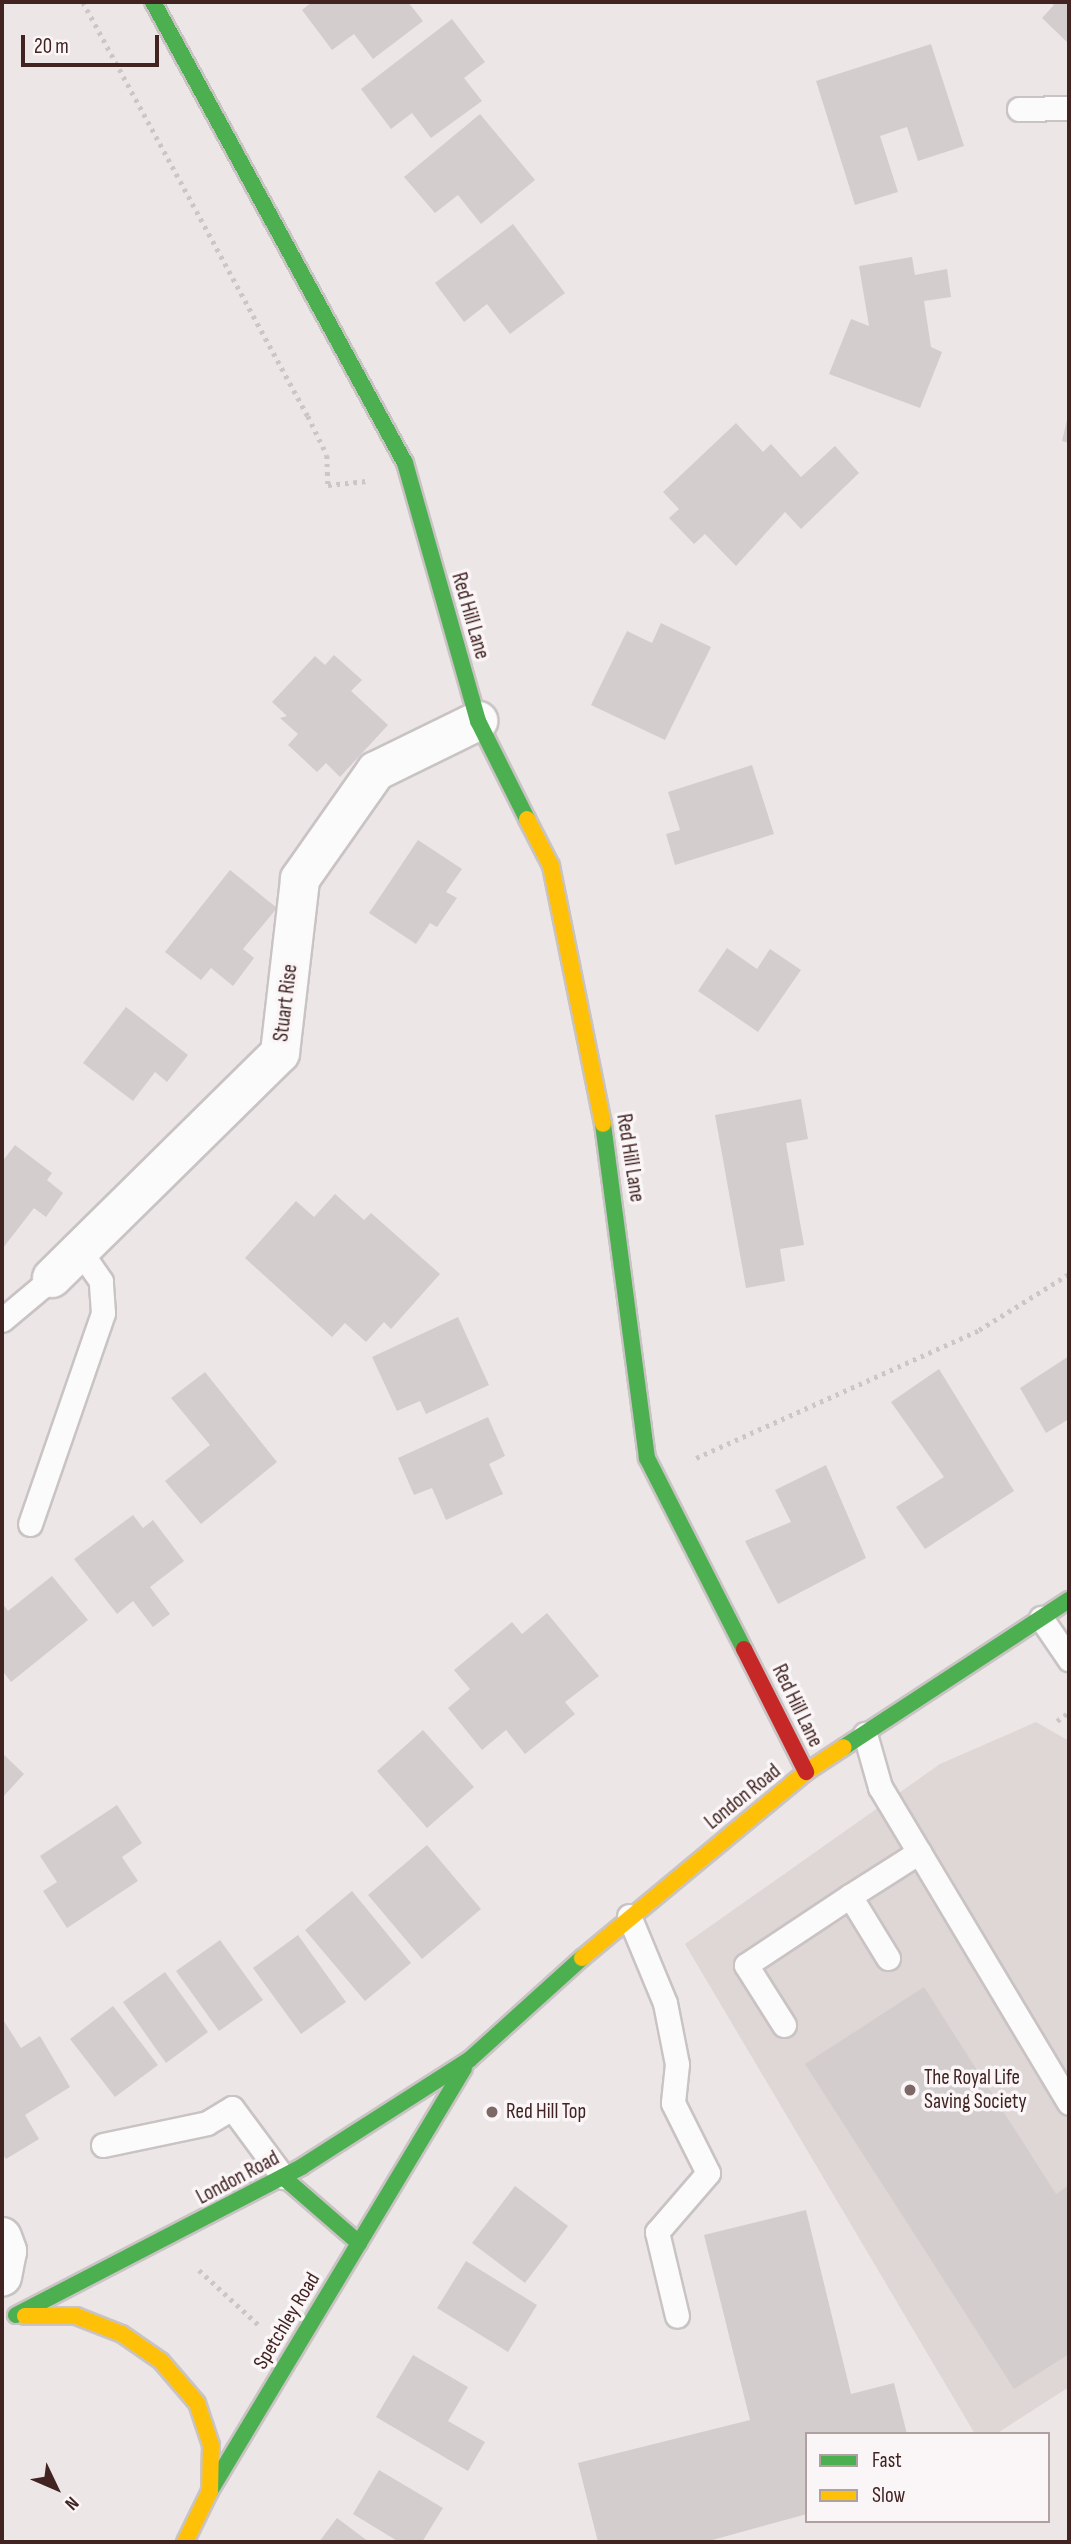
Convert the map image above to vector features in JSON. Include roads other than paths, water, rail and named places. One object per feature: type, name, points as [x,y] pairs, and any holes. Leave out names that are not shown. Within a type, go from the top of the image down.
[{"type":"main road","name":"Red Hill Lane","points":[[153,2],[405,463],[478,720],[551,866],[611,1162],[647,1458],[806,1772]]},
{"type":"main road","name":"London Road","points":[[9,2317],[167,2240],[283,2177],[469,2060],[629,1916],[806,1772],[1069,1600]]},
{"type":"main road","name":"London Road","points":[[401,2172],[469,2060]]},
{"type":"main road","name":"Spetchley Road","points":[[185,2542],[209,2491],[401,2172]]},
{"type":"main road","points":[[283,2177],[359,2243]]},
{"type":"main road","points":[[9,2317],[76,2316],[122,2333],[162,2361],[197,2403],[211,2445],[209,2491]]},
{"type":"street","name":"Stuart Rise","points":[[52,1278],[280,1053],[300,879],[376,771],[478,720]]},
{"type":"street","points":[[2,2237],[7,2251],[2,2277]]},
{"type":"lane","points":[[1020,109],[1069,108]]},
{"type":"lane","points":[[30,1524],[103,1313],[101,1281],[80,1251]]},
{"type":"lane","points":[[2,1320],[52,1278]]},
{"type":"lane","points":[[1041,1618],[1069,1659]]},
{"type":"lane","points":[[865,1734],[880,1787],[1069,2104]]},
{"type":"lane","points":[[784,2025],[746,1965],[919,1852]]},
{"type":"lane","points":[[850,1896],[888,1958]]},
{"type":"lane","points":[[629,1916],[665,2003],[677,2064],[673,2103],[708,2173],[657,2232],[677,2316]]},
{"type":"lane","points":[[103,2145],[207,2123],[232,2108],[283,2177]]},
{"type":"place","name":"The Royal Life Saving Society","points":[[910,2090]]},
{"type":"place","name":"Red Hill Top","points":[[492,2112]]}]
